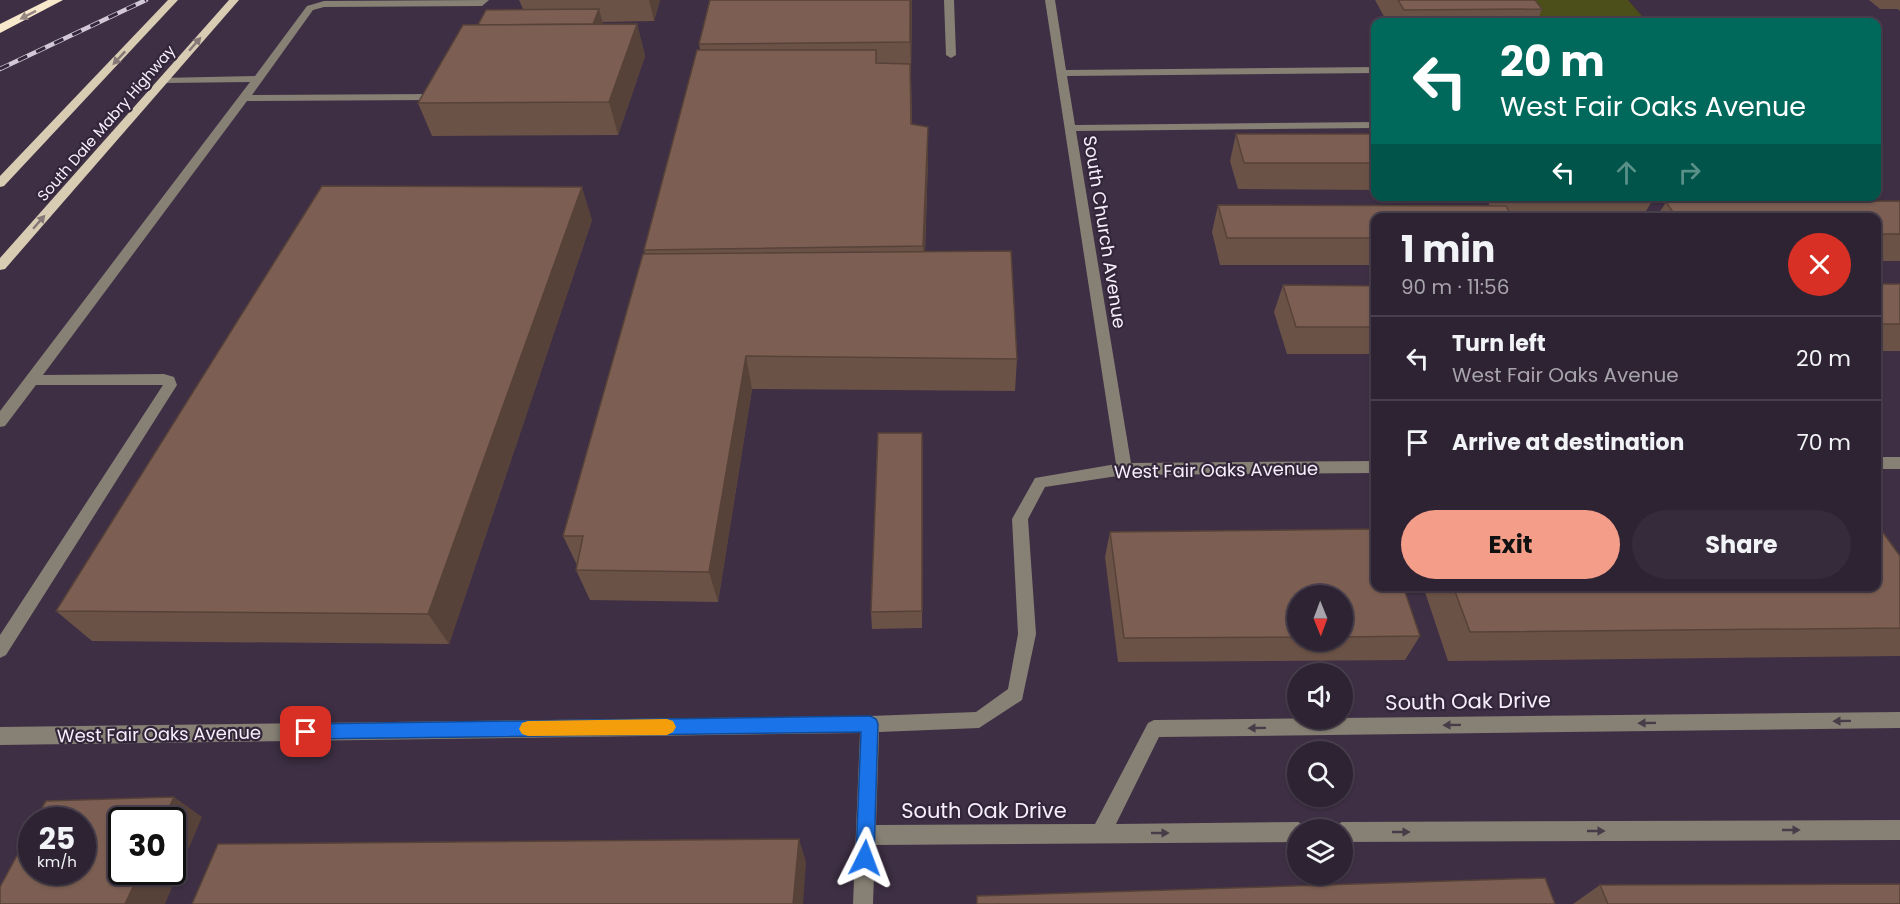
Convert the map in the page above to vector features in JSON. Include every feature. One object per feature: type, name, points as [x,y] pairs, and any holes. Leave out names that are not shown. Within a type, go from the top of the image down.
[{"type":"highway","points":[[0,29],[57,0]]},
{"type":"main road","name":"South Dale Mabry Highway","points":[[0,183],[173,0]]},
{"type":"main road","name":"South Dale Mabry Highway","points":[[0,266],[234,0]]},
{"type":"street","points":[[0,422],[310,8],[324,4],[482,3],[484,0]]},
{"type":"street","points":[[949,0],[951,55]]},
{"type":"street","name":"South Church Avenue","points":[[1050,0],[1124,469]]},
{"type":"street","points":[[1062,73],[1371,70]]},
{"type":"street","points":[[164,80],[258,79]]},
{"type":"street","points":[[244,98],[431,98]]},
{"type":"street","points":[[1070,128],[1371,125]]},
{"type":"street","points":[[0,650],[170,385],[169,381],[164,379],[32,380]]},
{"type":"street","points":[[1881,463],[1900,463]]},
{"type":"street","name":"West Fair Oaks Avenue","points":[[0,736],[870,724],[979,720],[1016,694],[1027,634],[1020,519],[1040,482],[1124,469],[1371,467]]},
{"type":"street","name":"South Oak Drive","points":[[1101,833],[1154,729],[1900,720]]},
{"type":"street","points":[[862,904],[870,724]]},
{"type":"street","points":[[1353,832],[1900,830]]},
{"type":"street","name":"South Oak Drive","points":[[866,835],[1287,832]]},
{"type":"green space","points":[[1526,0],[1628,0],[1644,18],[1540,18]]},
{"type":"building","points":[[710,0],[910,0],[910,42],[699,44]]},
{"type":"building","points":[[1398,0],[1535,0],[1542,9],[1404,10]]},
{"type":"building","points":[[599,9],[593,24],[478,25],[486,10]]},
{"type":"building","points":[[637,24],[609,102],[418,103],[463,25]]},
{"type":"building","points":[[697,50],[876,50],[876,63],[910,64],[911,124],[928,127],[923,246],[644,250]]},
{"type":"building","points":[[1236,134],[1371,134],[1371,163],[1244,163]]},
{"type":"building","points":[[322,186],[582,187],[428,614],[56,611]]},
{"type":"building","points":[[1900,201],[1900,234],[1881,234],[1881,213],[1674,213],[1666,202]]},
{"type":"building","points":[[1218,205],[1506,206],[1510,213],[1371,213],[1371,238],[1227,238]]},
{"type":"building","points":[[1011,251],[1017,359],[746,356],[709,572],[576,570],[583,536],[563,536],[643,254]]},
{"type":"building","points":[[1881,284],[1900,284],[1900,324],[1881,324]]},
{"type":"building","points":[[1283,285],[1371,286],[1371,327],[1296,327]]},
{"type":"building","points":[[878,433],[922,433],[922,611],[871,612]]},
{"type":"building","points":[[1371,529],[1371,591],[1405,591],[1420,636],[1353,637],[1353,585],[1287,585],[1287,637],[1124,638],[1110,532]]},
{"type":"building","points":[[1881,530],[1900,556],[1900,628],[1470,632],[1455,591],[1881,591]]},
{"type":"building","points":[[174,797],[169,807],[108,807],[108,885],[134,885],[125,904],[0,904],[0,887],[18,854],[18,885],[96,885],[96,807],[43,807],[46,801]]},
{"type":"building","points":[[799,839],[793,904],[192,904],[218,844]]},
{"type":"building","points":[[1545,878],[1555,904],[977,904],[977,896]]},
{"type":"building","points":[[1900,884],[1900,904],[1608,904],[1600,885]]},
{"type":"railway","points":[[0,69],[146,0]]},
{"type":"slow traffic","points":[[528,729],[667,727]]},
{"type":"route","points":[[306,732],[870,724],[865,858]]}]
